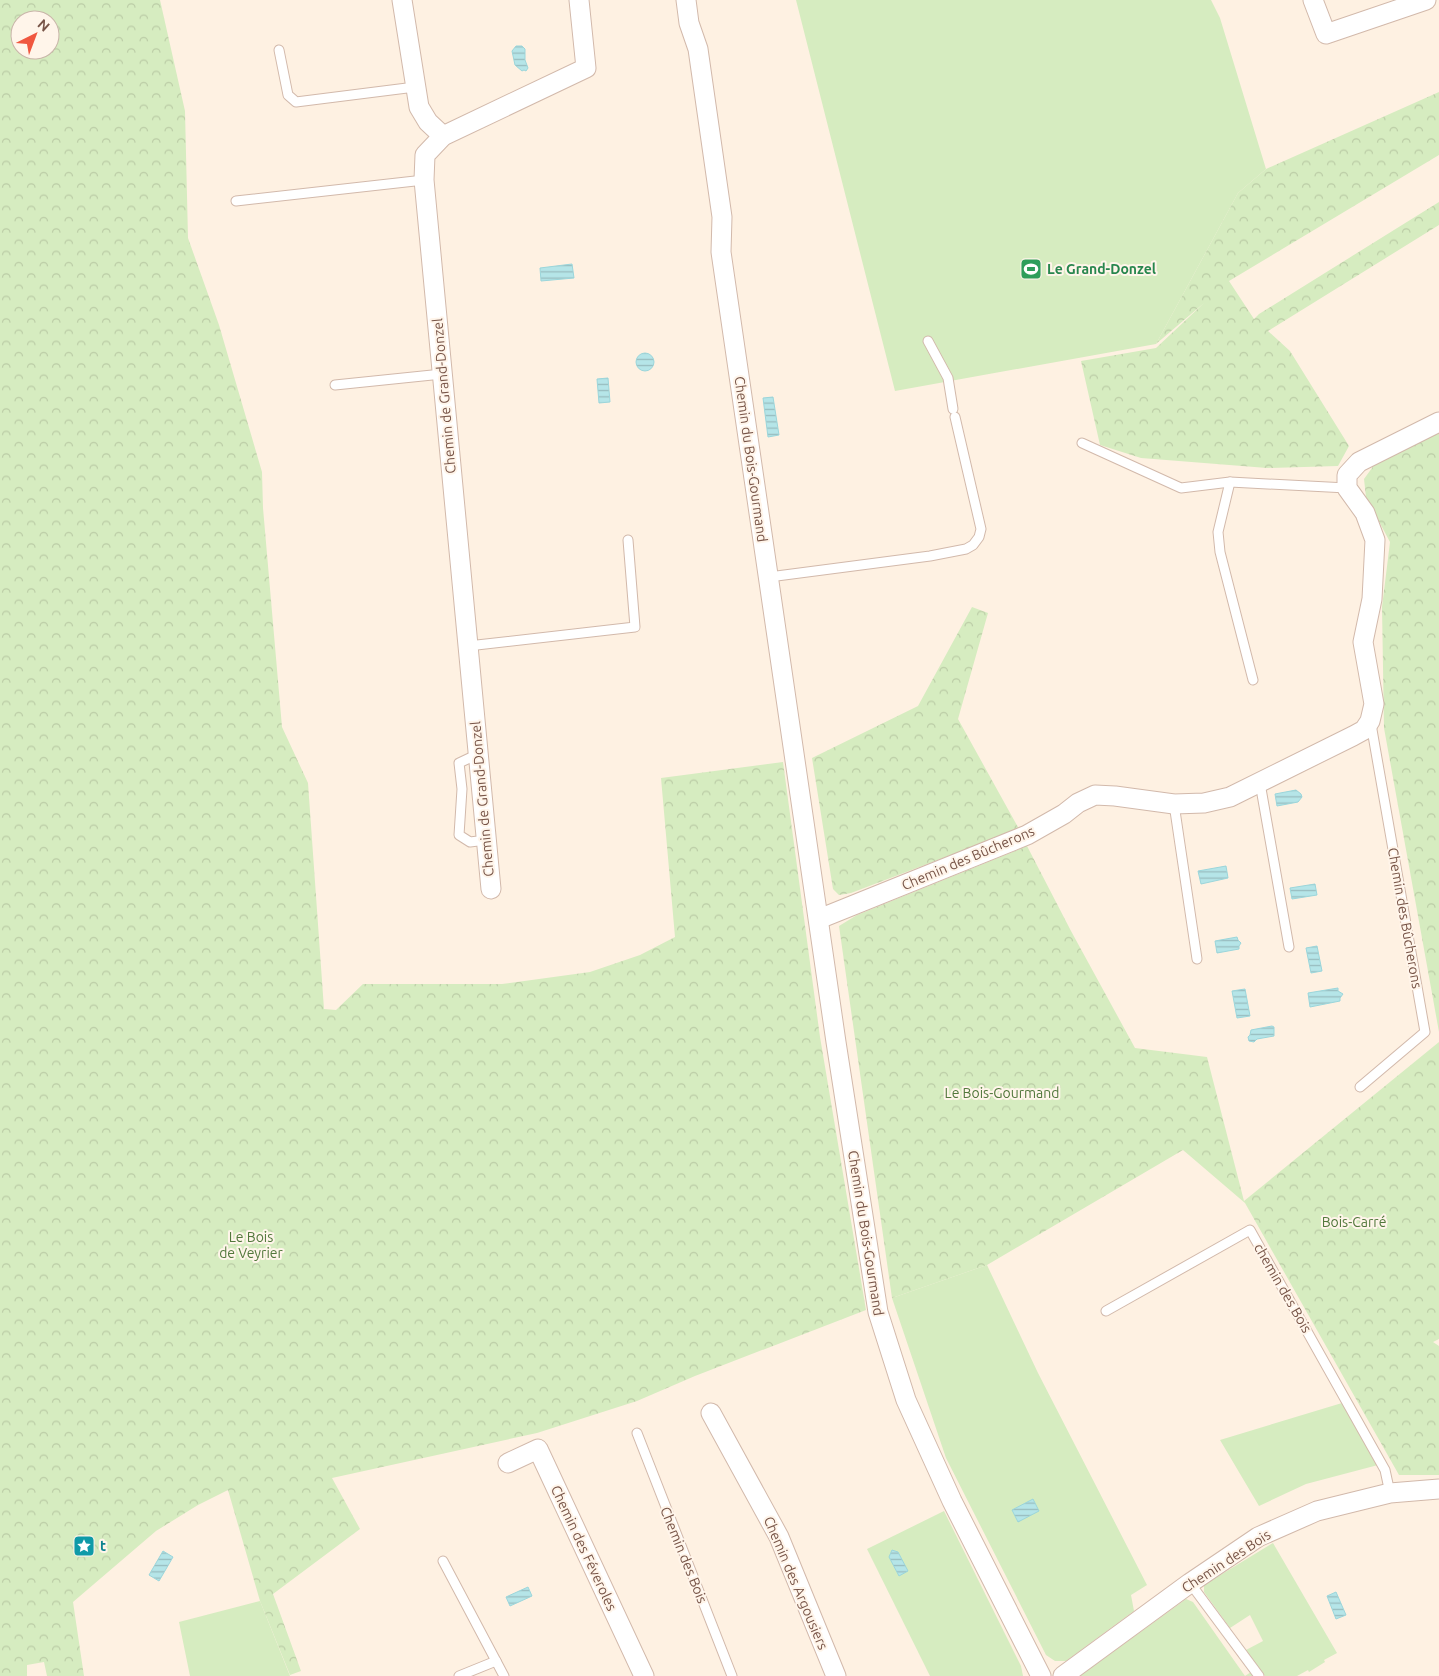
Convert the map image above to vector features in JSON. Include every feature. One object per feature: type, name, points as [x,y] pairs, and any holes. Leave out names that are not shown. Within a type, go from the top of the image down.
[{"type":"street","points":[[402,0],[419,108],[428,122],[443,136]]},
{"type":"street","name":"Chemin de Grand-Donzel","points":[[491,889],[424,180],[425,156],[443,136],[586,68],[578,0]]},
{"type":"street","name":"Chemin du Bois-Gourmand","points":[[686,0],[689,23],[698,48],[722,217],[721,252],[878,1312],[906,1400],[952,1501],[1041,1676]]},
{"type":"street","points":[[1313,0],[1326,34],[1426,0]]},
{"type":"street","points":[[1347,488],[1347,475],[1359,462],[1439,422]]},
{"type":"street","name":"Chemin des Bûcherons","points":[[819,919],[1027,835],[1064,814],[1078,803],[1095,795],[1174,804],[1204,803],[1230,797],[1364,730],[1370,721],[1374,704],[1363,642],[1372,599],[1375,540],[1365,512],[1347,488]]},
{"type":"street","name":"Chemin des Argousiers","points":[[711,1413],[779,1537],[836,1676]]},
{"type":"street","name":"Chemin des Féveroles","points":[[508,1463],[538,1449],[644,1676]]},
{"type":"street","name":"Chemin des Bois","points":[[1063,1676],[1190,1583],[1258,1537],[1317,1510],[1390,1493],[1439,1489]]},
{"type":"lane","points":[[279,50],[288,95],[296,102],[415,86]]},
{"type":"lane","points":[[236,201],[424,180]]},
{"type":"lane","points":[[768,578],[930,556],[966,549],[973,545],[979,537],[981,529],[954,413],[948,378],[928,340]]},
{"type":"lane","points":[[335,385],[442,374]]},
{"type":"lane","points":[[1082,443],[1181,488],[1230,482],[1347,488]]},
{"type":"lane","points":[[1230,482],[1218,532],[1220,552],[1253,680]]},
{"type":"lane","points":[[468,646],[635,627],[628,540]]},
{"type":"lane","name":"Chemin des Bûcherons","points":[[1360,1087],[1425,1032],[1370,721]]},
{"type":"lane","points":[[478,754],[459,763],[462,789],[459,835],[470,842],[486,840]]},
{"type":"lane","points":[[1260,782],[1288,947]]},
{"type":"lane","points":[[1174,804],[1197,958]]},
{"type":"lane","name":"chemin des Bois","points":[[1106,1311],[1250,1230],[1382,1464],[1390,1493]]},
{"type":"lane","name":"Chemin des Bois","points":[[637,1433],[732,1676]]},
{"type":"lane","points":[[443,1561],[504,1676]]},
{"type":"lane","points":[[1190,1583],[1259,1676]]},
{"type":"lane","points":[[459,1676],[496,1661]]},
{"type":"green space","name":"Le Bois de Veyrier","points":[[0,0],[160,0],[185,111],[188,238],[219,325],[262,472],[263,508],[282,727],[308,783],[324,1009],[336,1010],[363,984],[502,984],[590,972],[640,955],[675,937],[661,778],[783,762],[820,1037],[866,1310],[695,1376],[637,1401],[537,1433],[332,1478],[360,1529],[273,1594],[301,1671],[290,1675],[260,1601],[228,1490],[198,1505],[156,1531],[73,1602],[84,1676],[47,1676],[44,1662],[27,1665],[27,1676],[0,1676]]},
{"type":"green space","name":"Le Grand-Donzel","points":[[796,0],[1211,0],[1220,18],[1266,169],[1238,193],[1156,344],[895,391]]},
{"type":"green space","points":[[1439,92],[1439,155],[1229,281],[1254,319],[1259,314],[1439,202],[1439,225],[1268,331],[1290,351],[1349,446],[1338,466],[1267,468],[1141,458],[1100,445],[1081,361],[1156,348],[1204,303],[1156,344],[1238,193],[1266,169]]},
{"type":"green space","points":[[1439,433],[1439,1032],[1384,728],[1382,607],[1390,542],[1366,497],[1364,479],[1377,461]]},
{"type":"green space","points":[[972,607],[988,613],[958,719],[1019,829],[851,893],[839,895],[833,889],[812,758],[918,706]]},
{"type":"green space","name":"Le Bois-Gourmand","points":[[1027,846],[1135,1048],[1207,1057],[1244,1201],[1439,1042],[1439,1339],[1433,1342],[1439,1346],[1439,1475],[1399,1475],[1245,1203],[1183,1150],[987,1265],[892,1298],[839,926],[857,915]]},
{"type":"green space","points":[[987,1265],[1038,1373],[1147,1585],[1131,1595],[1134,1611],[1066,1661],[1055,1661],[1046,1655],[946,1458],[892,1298]]},
{"type":"green space","points":[[1342,1403],[1378,1465],[1306,1484],[1259,1506],[1220,1440]]},
{"type":"green space","points":[[944,1511],[1021,1666],[1023,1676],[930,1676],[867,1549]]},
{"type":"green space","points":[[1273,1543],[1337,1653],[1324,1660],[1325,1662],[1309,1672],[1308,1670],[1297,1676],[1265,1676],[1246,1650],[1263,1641],[1250,1615],[1230,1628],[1204,1592],[1204,1585]]},
{"type":"green space","points":[[1186,1599],[1193,1602],[1245,1676],[1080,1676]]},
{"type":"green space","points":[[260,1601],[290,1676],[190,1676],[179,1622]]},
{"type":"green space","points":[[1251,1672],[1254,1676],[1245,1676]]},
{"type":"water","points":[[516,46],[522,46],[525,49],[525,60],[528,68],[526,71],[522,71],[515,65],[512,51]]},
{"type":"water","points":[[572,264],[574,278],[541,281],[540,268]]},
{"type":"water","points":[[641,353],[649,353],[654,358],[652,369],[641,371],[636,366],[636,358]]},
{"type":"water","points":[[608,378],[610,402],[599,403],[597,379]]},
{"type":"water","points":[[773,397],[779,435],[768,437],[763,398]]},
{"type":"water","points":[[1296,790],[1302,797],[1298,802],[1277,806],[1275,794]]},
{"type":"water","points":[[1226,866],[1228,878],[1201,884],[1198,871]]},
{"type":"water","points":[[1315,884],[1317,895],[1292,899],[1290,888]]},
{"type":"water","points":[[1237,937],[1241,943],[1239,949],[1217,953],[1215,941]]},
{"type":"water","points":[[1317,946],[1322,971],[1311,973],[1306,948]]},
{"type":"water","points":[[1338,988],[1338,991],[1343,994],[1340,1001],[1310,1007],[1308,993]]},
{"type":"water","points":[[1245,989],[1250,1016],[1237,1018],[1232,991]]},
{"type":"water","points":[[1274,1027],[1274,1036],[1257,1039],[1254,1042],[1249,1041],[1248,1037],[1251,1030]]},
{"type":"water","points":[[1033,1499],[1039,1511],[1018,1522],[1012,1510]]},
{"type":"water","points":[[892,1550],[898,1552],[908,1571],[899,1576],[889,1557]]},
{"type":"water","points":[[163,1551],[173,1557],[159,1581],[149,1575]]},
{"type":"water","points":[[528,1587],[532,1596],[510,1606],[506,1597]]},
{"type":"water","points":[[1336,1592],[1346,1615],[1336,1619],[1327,1596]]},
{"type":"place","name":"Le Grand-Donzel","points":[[1031,269]]},
{"type":"place","name":"t","points":[[84,1546]]},
{"type":"park label","name":"Bois-Carré","points":[[1354,1222]]}]
